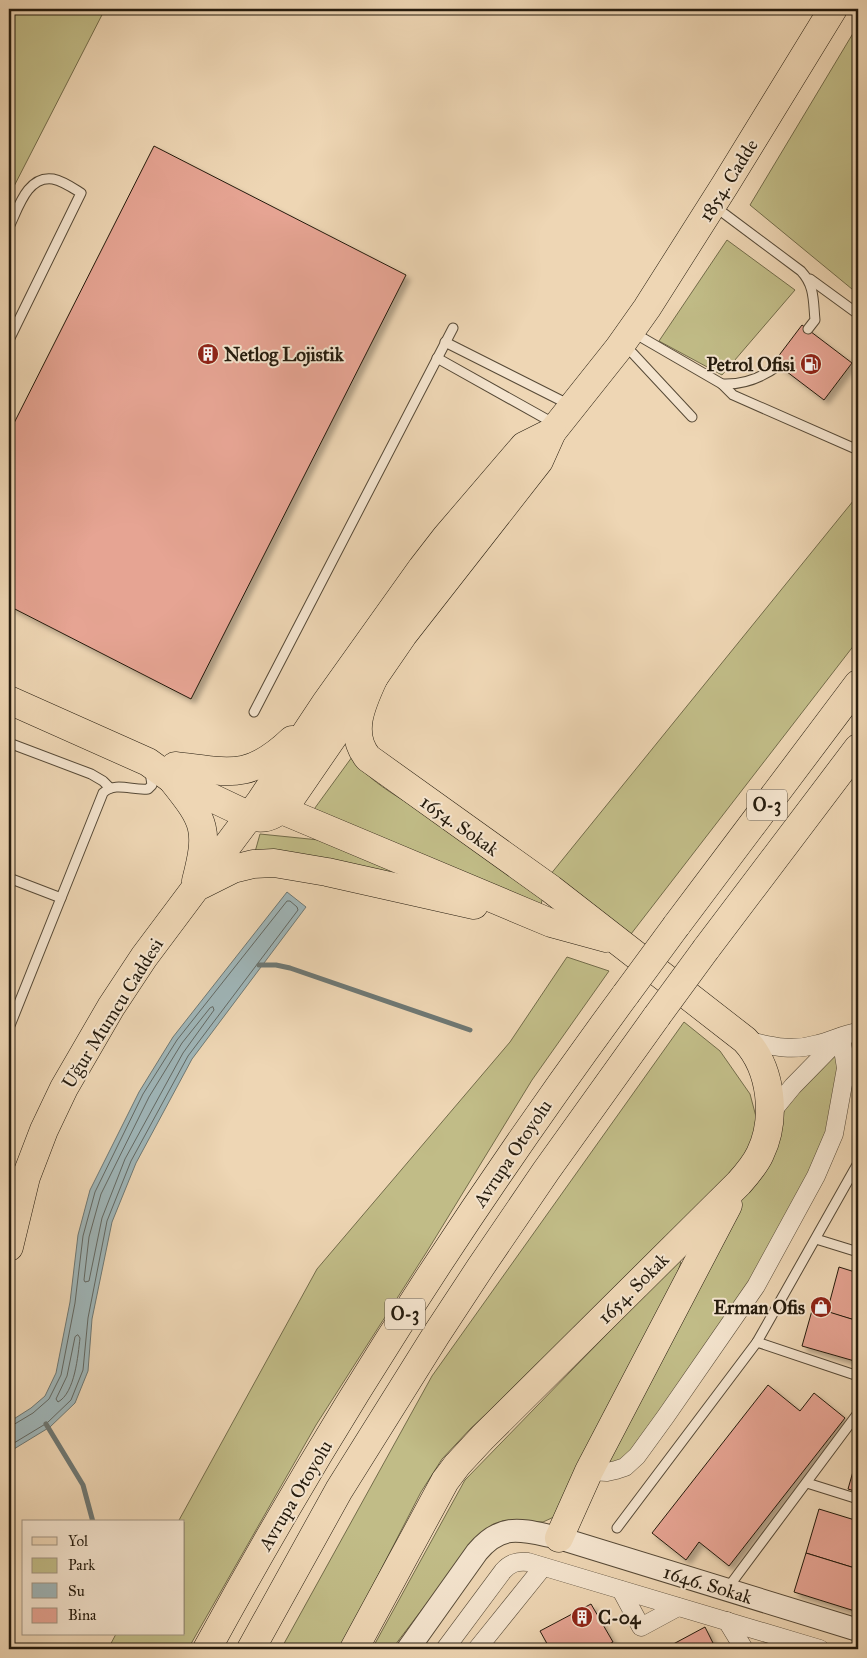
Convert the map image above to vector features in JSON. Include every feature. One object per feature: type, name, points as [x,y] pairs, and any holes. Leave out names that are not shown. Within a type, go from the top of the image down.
[{"type":"main road","name":"1854. Cadde","points":[[560,421],[624,341],[713,205],[833,9]]},
{"type":"main road","points":[[263,809],[291,798],[374,675],[540,461],[560,421]]},
{"type":"main road","points":[[263,809],[319,715],[398,600],[446,537],[524,446],[560,421]]},
{"type":"main road","name":"1654. Sokak","points":[[354,1649],[445,1481],[457,1465],[740,1183],[760,1155],[766,1139],[770,1114],[769,1088],[765,1074],[752,1048],[745,1040],[538,880],[368,758],[359,743],[357,729],[362,705],[374,675]]},
{"type":"main road","name":"Avrupa Otoyolu","points":[[207,1649],[250,1569],[381,1351],[505,1162],[565,1076],[858,684]]},
{"type":"main road","points":[[9,700],[173,772],[231,772],[251,768],[277,754],[319,715]]},
{"type":"main road","name":"Avrupa Otoyolu","points":[[251,1649],[339,1490],[442,1326],[546,1171],[706,949],[858,748]]},
{"type":"main road","points":[[173,772],[194,808],[202,824],[204,834],[202,854],[194,889]]},
{"type":"main road","name":"1654. Sokak","points":[[173,772],[551,923],[623,944]]},
{"type":"main road","name":"Uğur Mumcu Caddesi","points":[[9,1247],[26,1177],[44,1130],[64,1088],[111,1007],[144,957],[194,889],[263,809]]},
{"type":"main road","points":[[194,889],[233,869],[253,864],[274,863],[327,872],[551,923]]},
{"type":"main road","points":[[558,1538],[589,1471],[740,1183]]},
{"type":"street","points":[[745,1040],[793,1049],[816,1045],[858,1032]]},
{"type":"street","points":[[770,1114],[793,1086],[841,1037]]},
{"type":"street","points":[[589,1471],[607,1472],[616,1470],[625,1466],[637,1456],[756,1286],[816,1176],[834,1134],[846,1068],[841,1037]]},
{"type":"street","name":"1646. Sokak","points":[[408,1649],[477,1552],[489,1539],[503,1532],[517,1531],[558,1538],[858,1630]]},
{"type":"street","points":[[445,1649],[508,1565],[521,1561],[820,1649]]},
{"type":"street","points":[[477,1649],[543,1567]]},
{"type":"street","points":[[620,1590],[641,1627],[678,1607]]},
{"type":"street","points":[[727,1622],[744,1649]]},
{"type":"street","points":[[772,1649],[787,1640]]},
{"type":"lane","points":[[9,227],[29,188],[40,180],[54,179],[81,193],[9,340]]},
{"type":"lane","points":[[713,205],[801,271],[807,278],[812,287],[815,320],[808,329]]},
{"type":"lane","points":[[807,278],[858,314]]},
{"type":"lane","points":[[254,712],[453,328]]},
{"type":"lane","points":[[624,341],[722,384],[733,395],[858,450]]},
{"type":"lane","points":[[624,341],[692,416]]},
{"type":"lane","points":[[445,342],[560,421]]},
{"type":"lane","points":[[437,358],[560,421]]},
{"type":"lane","points":[[722,384],[764,376],[779,365]]},
{"type":"lane","points":[[9,743],[91,774],[110,788]]},
{"type":"lane","points":[[9,1028],[13,1005],[103,793],[113,787],[146,790],[150,788],[152,783],[148,762]]},
{"type":"lane","points":[[9,878],[60,898]]},
{"type":"lane","points":[[617,1528],[757,1342],[858,1163]]},
{"type":"lane","points":[[816,1239],[858,1252]]},
{"type":"lane","points":[[757,1342],[858,1376]]},
{"type":"lane","points":[[727,1590],[858,1413]]},
{"type":"lane","points":[[807,1483],[858,1499]]},
{"type":"green space","points":[[9,9],[105,9],[9,196]]},
{"type":"green space","points":[[858,25],[858,294],[750,205]]},
{"type":"green space","points":[[727,240],[795,290],[722,375],[659,341]]},
{"type":"green space","points":[[858,495],[858,640],[631,934],[550,875]]},
{"type":"green space","points":[[352,757],[360,768],[383,787],[448,827],[540,896],[542,900],[541,905],[312,812]]},
{"type":"green space","points":[[260,834],[319,840],[436,889],[255,852]]},
{"type":"green space","points":[[567,957],[609,971],[532,1080],[426,1253],[316,1425],[188,1649],[108,1649],[115,1636],[185,1636],[185,1520],[179,1520],[317,1269],[510,1042]]},
{"type":"green space","points":[[684,1022],[720,1051],[750,1094],[759,1128],[752,1151],[663,1249],[471,1428],[442,1459],[421,1492],[340,1649],[281,1649],[432,1376]]},
{"type":"green space","points":[[841,1037],[834,1134],[794,1218],[636,1457],[589,1471],[768,1124]]},
{"type":"green space","points":[[678,1261],[681,1262],[674,1284],[581,1465],[569,1483],[556,1516],[543,1522],[502,1521],[468,1549],[392,1649],[372,1649],[465,1480]]},
{"type":"water","points":[[287,892],[306,907],[192,1059],[136,1163],[112,1222],[92,1319],[88,1371],[75,1403],[50,1427],[9,1452],[9,1422],[31,1408],[45,1396],[56,1373],[70,1302],[78,1235],[90,1190],[139,1092],[173,1037]]},
{"type":"building","name":"Netlog Lojistik","points":[[154,146],[406,275],[191,699],[9,606],[9,433]]},
{"type":"building","points":[[802,325],[852,363],[824,400],[774,362]]},
{"type":"building","points":[[839,1267],[858,1273],[858,1321],[827,1312]]},
{"type":"building","points":[[813,1307],[858,1321],[858,1362],[802,1346]]},
{"type":"building","points":[[768,1385],[800,1411],[814,1393],[845,1418],[729,1566],[699,1542],[686,1560],[652,1533]]},
{"type":"building","points":[[858,1454],[858,1492],[848,1489]]},
{"type":"building","points":[[819,1509],[858,1521],[858,1569],[806,1553]]},
{"type":"building","points":[[806,1553],[858,1569],[858,1612],[794,1592]]},
{"type":"building","name":"C-04","points":[[591,1604],[613,1642],[600,1649],[550,1649],[540,1631]]},
{"type":"building","points":[[705,1627],[716,1649],[664,1649]]},
{"type":"waterway","points":[[259,965],[276,965],[290,968],[470,1030]]},
{"type":"waterway","points":[[46,1424],[83,1485],[92,1520]]},
{"type":"place","name":"Netlog Lojistik","points":[[208,354]]},
{"type":"place","name":"Petrol Ofisi","points":[[811,364]]},
{"type":"place","name":"Erman Ofis","points":[[821,1307]]},
{"type":"place","name":"C-04","points":[[582,1617]]}]
